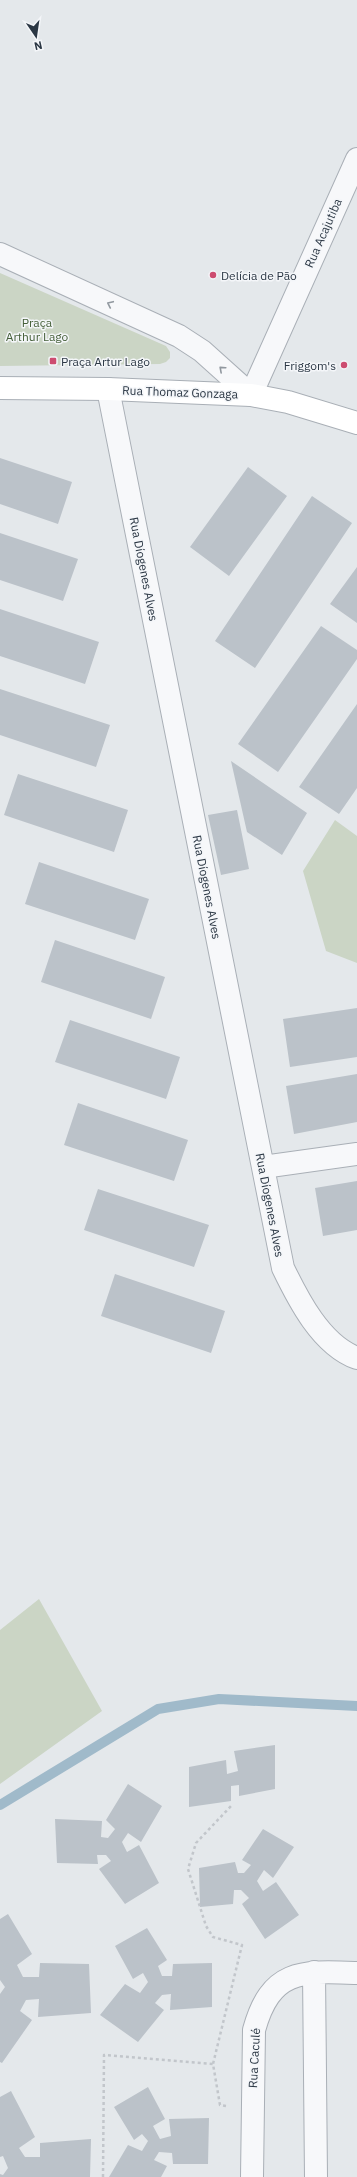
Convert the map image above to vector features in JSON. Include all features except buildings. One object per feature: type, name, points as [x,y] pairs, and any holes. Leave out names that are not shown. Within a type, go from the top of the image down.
[{"type":"main road","name":"Rua Thomaz Gonzaga","points":[[0,388],[108,389],[251,395],[288,402],[357,423]]},
{"type":"street","name":"Rua Acajutiba","points":[[251,395],[357,159]]},
{"type":"street","points":[[0,254],[179,336],[202,351],[251,395]]},
{"type":"street","name":"Rua Díogenes Alves","points":[[108,389],[283,1268],[300,1303],[314,1322],[335,1344],[357,1358]]},
{"type":"street","points":[[263,1167],[357,1154]]},
{"type":"street","points":[[314,1972],[316,2177]]},
{"type":"street","name":"Rua Caculé","points":[[252,2177],[254,2030],[260,2007],[272,1990],[291,1978],[314,1972],[357,1973]]},
{"type":"path","points":[[232,1806],[196,1843],[188,1869],[206,1926],[213,1937],[242,1945],[213,2064],[220,2105],[253,2110]]},
{"type":"path","points":[[104,2177],[104,2055],[213,2064]]},
{"type":"green space","name":"Praça Arthur Lago","points":[[0,273],[166,346],[170,352],[170,358],[166,362],[160,364],[0,366]]},
{"type":"green space","points":[[335,820],[357,836],[357,963],[326,951],[303,871]]},
{"type":"green space","points":[[39,1599],[102,1711],[0,1784],[0,1630]]},
{"type":"waterway","points":[[0,1805],[158,1709],[219,1699],[357,1706]]},
{"type":"place","name":"Delícia de Pão","points":[[213,275]]},
{"type":"place","name":"Praça Artur Lago","points":[[53,361]]},
{"type":"place","name":"Friggom's","points":[[344,365]]}]
